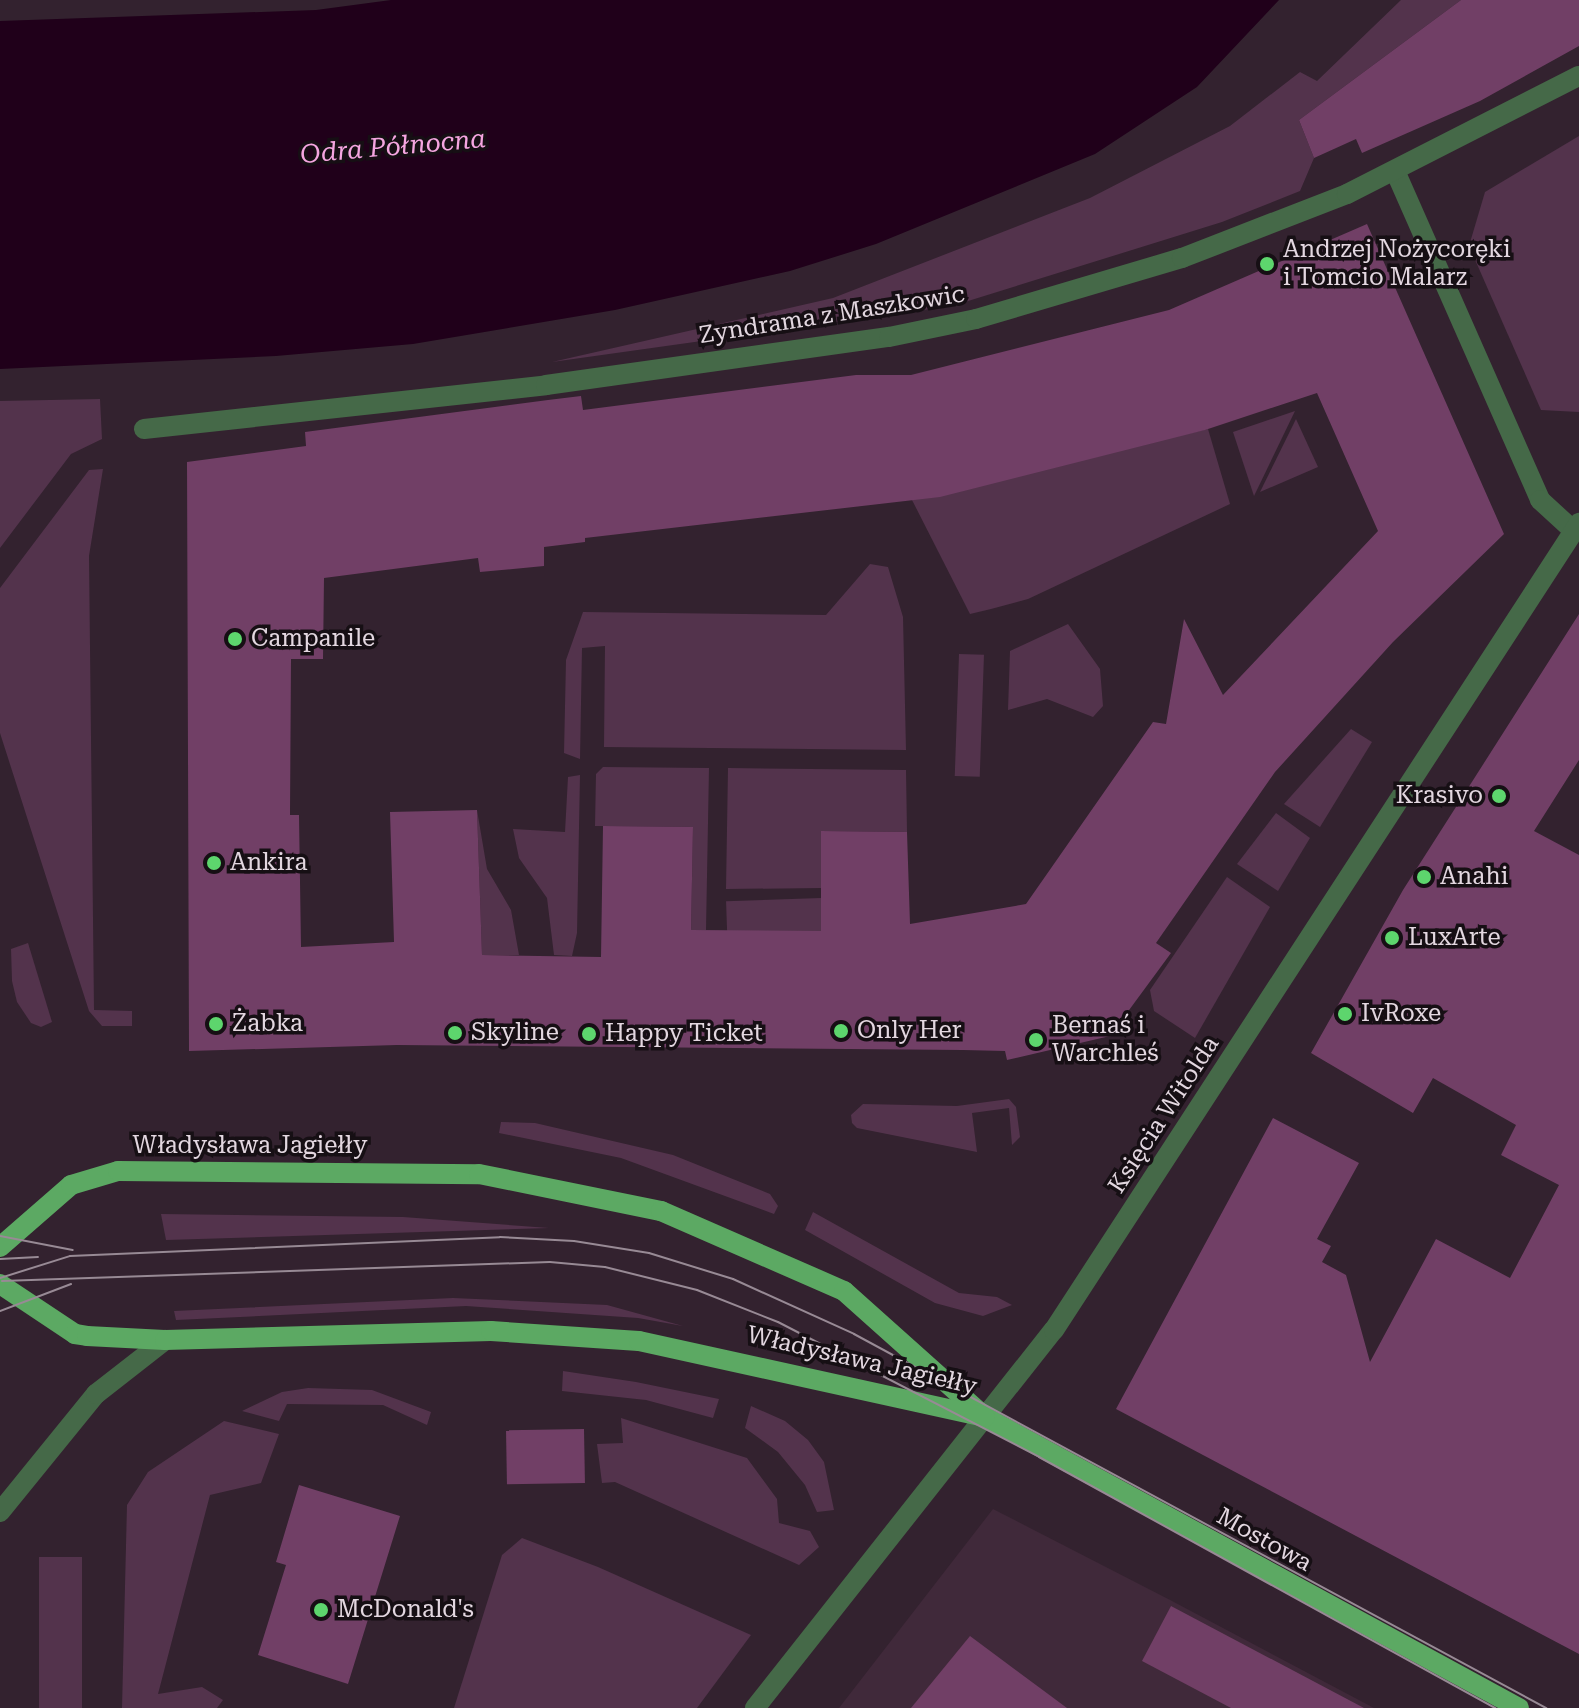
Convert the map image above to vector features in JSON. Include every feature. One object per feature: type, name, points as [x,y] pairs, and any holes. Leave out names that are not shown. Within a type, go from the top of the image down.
[{"type":"main road","name":"Władysława Jagiełły","points":[[0,1247],[71,1185],[118,1171],[479,1174],[541,1184],[661,1211],[844,1291],[985,1417]]},
{"type":"main road","name":"Władysława Jagiełły","points":[[0,1284],[75,1334],[165,1340],[491,1331],[639,1341],[985,1417]]},
{"type":"main road","name":"Mostowa","points":[[985,1417],[1519,1708]]},
{"type":"street","name":"Zyndrama z Maszkowic","points":[[144,429],[517,389],[889,337],[976,319],[1182,258],[1396,173],[1579,76]]},
{"type":"street","points":[[1396,173],[1540,500],[1577,527]]},
{"type":"street","name":"Księcia Witolda","points":[[755,1708],[1054,1330],[1577,527]]},
{"type":"street","points":[[0,1512],[96,1394],[165,1340]]},
{"type":"shaded area","points":[[1401,0],[1461,0],[1299,120],[1314,158],[1300,191],[1222,222],[952,306],[552,362],[833,298],[1090,198],[1230,126],[1300,72],[1317,81]]},
{"type":"shaded area","points":[[1579,136],[1579,412],[1541,410],[1469,246],[1485,192]]},
{"type":"shaded area","points":[[100,399],[102,439],[71,454],[0,548],[0,401]]},
{"type":"shaded area","points":[[1295,411],[1254,496],[1233,432]]},
{"type":"shaded area","points":[[1296,419],[1318,467],[1260,492]]},
{"type":"shaded area","points":[[1208,429],[1230,504],[1028,599],[970,614],[911,498]]},
{"type":"shaded area","points":[[103,469],[89,556],[94,1010],[132,1011],[132,1026],[102,1026],[89,1011],[0,733],[0,588],[89,470]]},
{"type":"shaded area","points":[[870,564],[888,567],[903,617],[906,750],[604,747],[605,646],[582,648],[580,759],[564,753],[566,660],[583,612],[826,615]]},
{"type":"shaded area","points":[[1068,624],[1100,669],[1103,706],[1093,717],[1047,699],[1008,710],[1010,651]]},
{"type":"shaded area","points":[[959,654],[984,655],[980,777],[955,776]]},
{"type":"shaded area","points":[[1351,729],[1372,742],[1320,827],[1284,804]]},
{"type":"shaded area","points":[[603,767],[709,768],[706,930],[691,930],[693,827],[595,826],[596,774]]},
{"type":"shaded area","points":[[728,768],[906,770],[907,832],[822,831],[822,888],[726,889]]},
{"type":"shaded area","points":[[580,775],[577,933],[572,956],[554,955],[547,898],[519,858],[513,829],[565,832],[568,777]]},
{"type":"shaded area","points":[[477,810],[487,869],[511,910],[519,955],[482,955]]},
{"type":"shaded area","points":[[1276,813],[1310,838],[1278,891],[1237,864]]},
{"type":"shaded area","points":[[1227,877],[1270,907],[1195,1038],[1154,1011],[1150,990]]},
{"type":"shaded area","points":[[821,898],[822,931],[727,934],[726,901]]},
{"type":"shaded area","points":[[28,943],[52,1022],[41,1027],[31,1023],[17,1002],[12,981],[11,949]]},
{"type":"shaded area","points":[[1009,1099],[1016,1107],[1020,1137],[1012,1145],[1009,1108],[972,1113],[977,1152],[857,1128],[852,1123],[851,1115],[863,1104],[957,1106]]},
{"type":"shaded area","points":[[501,1122],[535,1123],[673,1155],[770,1194],[778,1206],[774,1214],[621,1158],[499,1133]]},
{"type":"shaded area","points":[[813,1212],[959,1293],[997,1297],[1012,1305],[983,1316],[935,1303],[805,1230]]},
{"type":"shaded area","points":[[161,1214],[403,1217],[549,1228],[166,1240]]},
{"type":"shaded area","points":[[453,1298],[607,1305],[683,1326],[638,1318],[466,1306],[176,1320],[174,1311]]},
{"type":"shaded area","points":[[563,1371],[719,1399],[713,1418],[646,1400],[562,1391]]},
{"type":"shaded area","points":[[308,1388],[372,1390],[431,1412],[427,1425],[383,1405],[287,1404],[279,1421],[242,1411],[282,1392]]},
{"type":"shaded area","points":[[751,1406],[785,1421],[808,1440],[824,1462],[834,1510],[817,1512],[805,1485],[778,1452],[745,1428]]},
{"type":"shaded area","points":[[621,1418],[747,1458],[777,1499],[779,1523],[810,1531],[819,1547],[799,1565],[615,1482],[602,1483],[597,1444],[623,1443]]},
{"type":"shaded area","points":[[224,1421],[279,1434],[261,1483],[210,1495],[158,1694],[202,1687],[223,1700],[217,1708],[122,1708],[127,1505],[148,1472]]},
{"type":"shaded area","points":[[993,1509],[1172,1601],[1374,1708],[839,1708]]},
{"type":"shaded area","points":[[522,1538],[598,1567],[751,1635],[697,1708],[454,1708],[502,1555]]},
{"type":"shaded area","points":[[39,1557],[82,1557],[82,1708],[39,1708]]},
{"type":"water","name":"Odra Północna","points":[[391,0],[1279,0],[1197,87],[1095,154],[876,244],[790,271],[615,310],[413,344],[276,356],[0,369],[0,21],[316,10]]},
{"type":"building","points":[[1461,0],[1579,0],[1579,46],[1480,101],[1362,153],[1356,139],[1314,158],[1299,120]]},
{"type":"building","points":[[1367,224],[1504,534],[1393,642],[1275,772],[1156,943],[1171,953],[1110,1036],[1007,1060],[1005,1051],[963,1050],[397,1045],[189,1051],[187,462],[306,446],[305,432],[581,396],[583,410],[856,375],[911,375],[1169,310]],"holes":[[[1317,393],[1378,531],[1223,695],[1184,619],[1166,724],[1153,722],[1026,904],[910,924],[907,832],[821,831],[821,931],[691,930],[693,827],[603,826],[601,957],[482,955],[477,810],[390,812],[394,942],[301,947],[299,815],[290,815],[291,659],[323,659],[324,578],[478,558],[480,572],[544,566],[544,547],[585,542],[585,538],[940,497],[1205,430]]]},
{"type":"building","points":[[1579,614],[1579,760],[1534,831],[1579,855],[1579,1654],[1116,1409],[1273,1118],[1359,1163],[1317,1239],[1331,1246],[1322,1262],[1346,1275],[1370,1362],[1436,1239],[1510,1278],[1559,1185],[1501,1155],[1516,1125],[1433,1078],[1413,1113],[1311,1053],[1403,890]]},
{"type":"building","points":[[584,1429],[585,1483],[507,1484],[506,1430]]},
{"type":"building","name":"McDonald's","points":[[299,1485],[400,1516],[348,1684],[258,1655],[286,1565],[276,1562]]},
{"type":"building","points":[[1171,1606],[1364,1708],[1231,1708],[1142,1661]]},
{"type":"building","points":[[970,1636],[1067,1708],[911,1708]]},
{"type":"tram line","points":[[0,1236],[73,1250]]},
{"type":"tram line","points":[[0,1278],[70,1256],[500,1237],[574,1241],[649,1253],[733,1279],[854,1334],[1546,1708]]},
{"type":"tram line","points":[[0,1259],[38,1257]]},
{"type":"tram line","points":[[2,1281],[550,1262],[605,1267],[697,1290],[778,1322],[1039,1457],[1495,1708]]},
{"type":"tram line","points":[[0,1311],[71,1284]]},
{"type":"place","name":"Andrzej Nożycoręki i Tomcio Malarz","points":[[1267,264]]},
{"type":"place","name":"Campanile","points":[[235,639]]},
{"type":"place","name":"Krasivo","points":[[1499,796]]},
{"type":"place","name":"Ankira","points":[[214,863]]},
{"type":"place","name":"Anahi","points":[[1424,877]]},
{"type":"place","name":"LuxArte","points":[[1392,938]]},
{"type":"place","name":"IvRoxe","points":[[1345,1014]]},
{"type":"place","name":"Żabka","points":[[216,1024]]},
{"type":"place","name":"Only Her","points":[[841,1031]]},
{"type":"place","name":"Skyline","points":[[455,1033]]},
{"type":"place","name":"Happy Ticket","points":[[589,1034]]},
{"type":"place","name":"Bernaś i Warchleś","points":[[1036,1040]]},
{"type":"place","name":"McDonald's","points":[[321,1610]]}]
